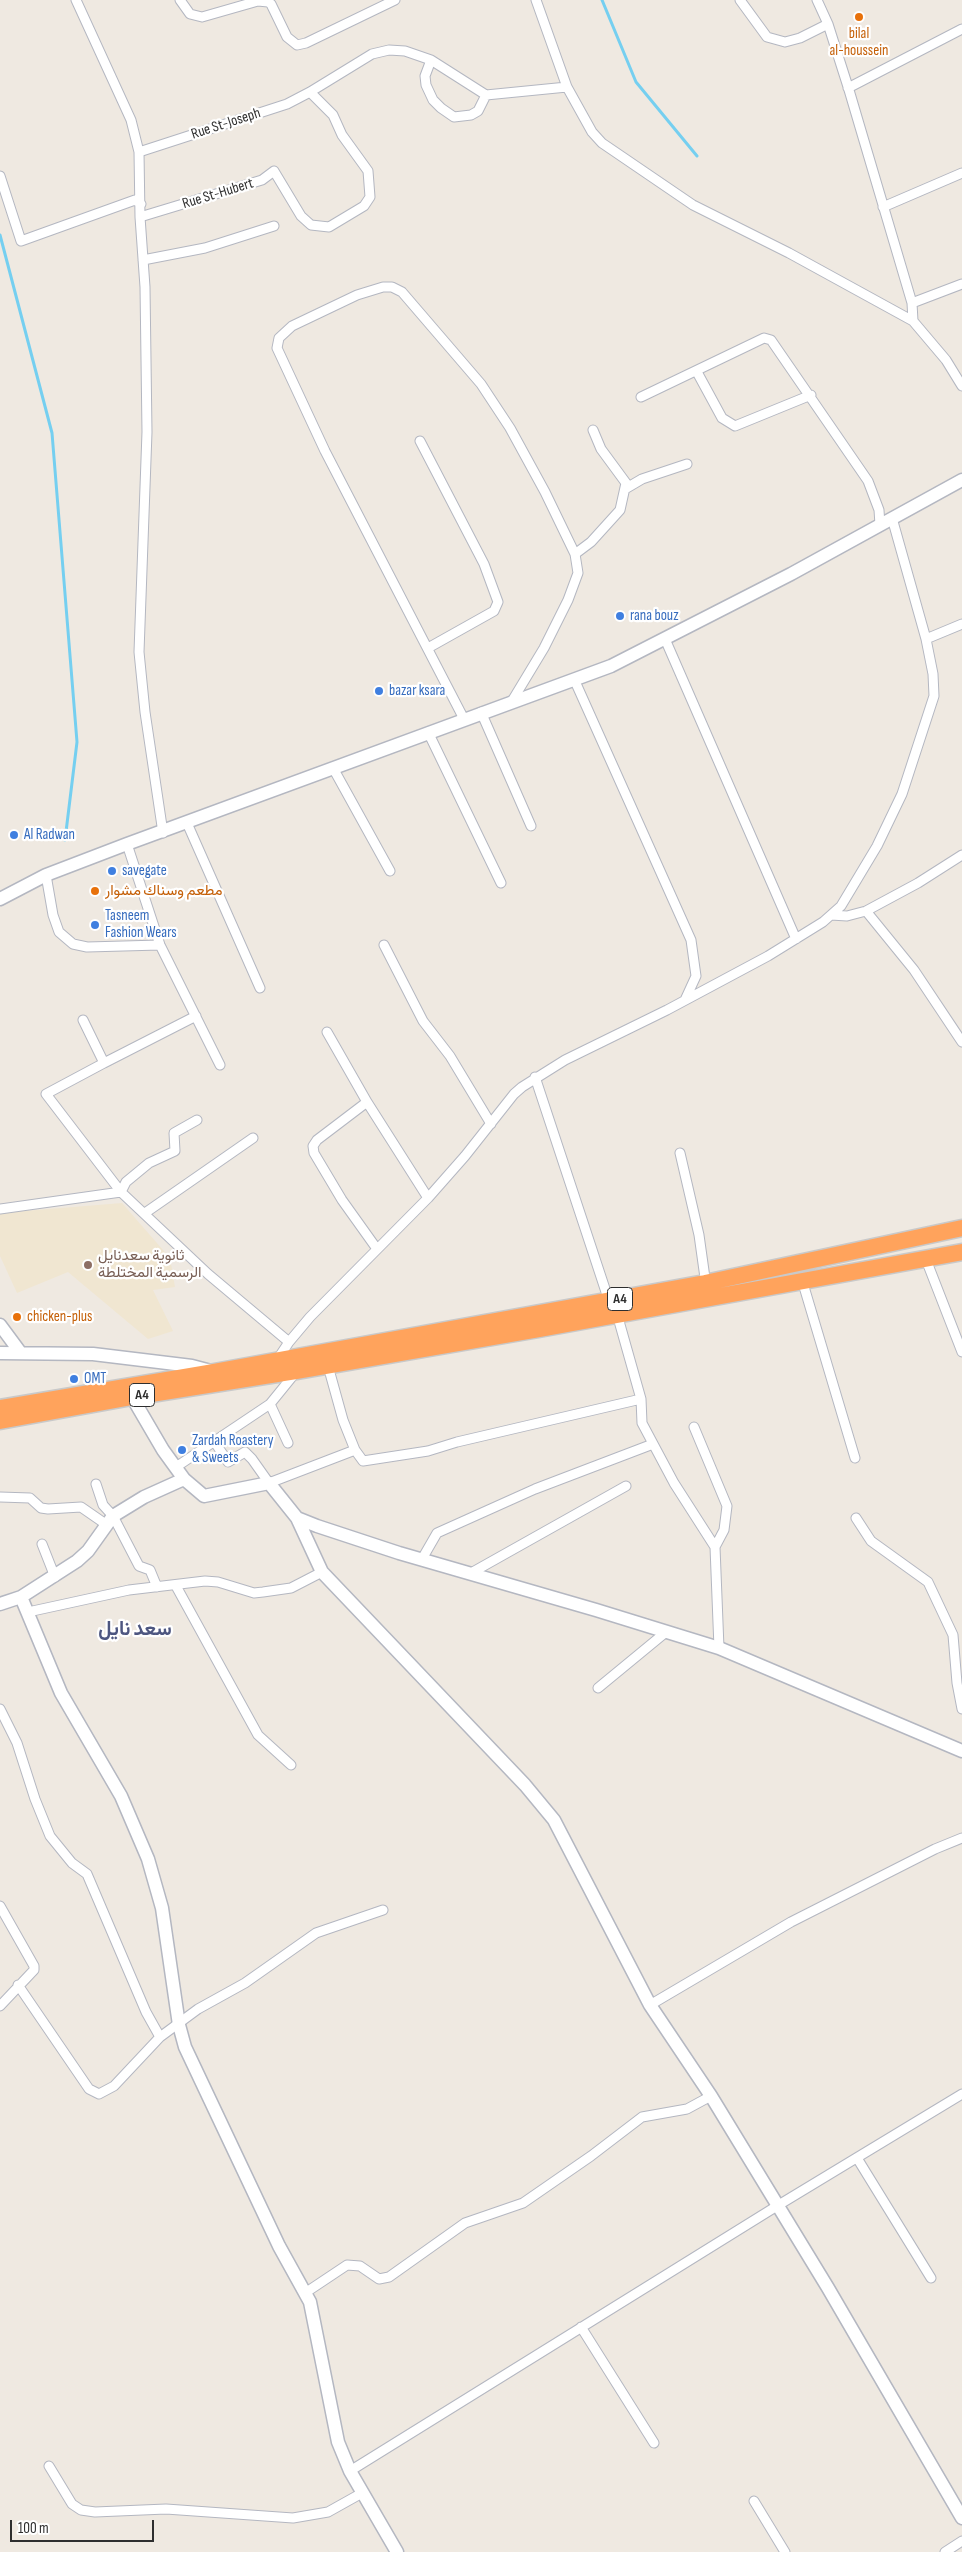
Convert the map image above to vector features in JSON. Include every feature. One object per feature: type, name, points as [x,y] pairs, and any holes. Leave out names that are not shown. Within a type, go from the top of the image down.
[{"type":"highway","name":"A4","points":[[0,1421],[706,1291],[962,1228]]},
{"type":"highway","name":"A4","points":[[706,1291],[802,1280],[962,1252]]},
{"type":"highway","name":"A4","points":[[0,1408],[214,1372],[328,1366],[613,1308]]},
{"type":"street","points":[[76,0],[131,120],[139,152],[147,432],[139,652],[145,712],[163,832]]},
{"type":"street","points":[[180,0],[190,14],[202,17],[258,1],[268,2],[271,4],[292,43],[302,45],[395,0]]},
{"type":"street","points":[[536,0],[567,87],[592,132],[608,148],[693,205],[789,253],[913,322],[946,360],[962,386]]},
{"type":"street","points":[[740,0],[767,37],[785,42],[800,38],[828,24]]},
{"type":"street","points":[[817,0],[828,24],[848,88],[912,303],[913,322]]},
{"type":"street","points":[[848,88],[962,29]]},
{"type":"street","name":"Rue St-Joseph","points":[[139,152],[287,104],[372,54],[389,50],[397,50],[432,60],[486,95]]},
{"type":"street","points":[[432,60],[425,76],[426,85],[433,100],[454,117],[471,115],[478,111],[486,95],[567,87]]},
{"type":"street","name":"Rue St-Hubert","points":[[140,217],[262,180],[274,171],[301,216],[311,225],[329,227],[364,206],[370,197],[368,171],[342,135],[333,115],[310,92]]},
{"type":"street","points":[[883,207],[962,174]]},
{"type":"street","points":[[0,176],[21,240],[135,200],[141,204]]},
{"type":"street","points":[[143,260],[205,248],[274,226]]},
{"type":"street","points":[[912,303],[962,284]]},
{"type":"street","points":[[464,719],[324,451],[284,367],[277,348],[278,342],[292,326],[366,292],[392,287],[402,292],[482,384],[519,444],[574,554],[578,573],[568,600],[544,648],[512,701]]},
{"type":"street","points":[[641,397],[697,372],[764,338],[772,340],[868,481],[878,510],[880,525]]},
{"type":"street","points":[[697,372],[722,418],[735,426],[811,395]]},
{"type":"street","points":[[574,554],[591,542],[620,510],[626,483],[601,448],[593,430]]},
{"type":"street","points":[[420,441],[484,564],[498,602],[494,611],[428,648]]},
{"type":"street","points":[[625,489],[642,479],[687,464]]},
{"type":"street","points":[[0,899],[46,875],[127,844],[481,712],[611,666],[962,480]]},
{"type":"street","points":[[176,1467],[270,1404],[286,1368],[289,1342],[428,1198],[514,1094],[535,1077],[565,1060],[684,1000],[796,939],[841,906],[872,853],[902,794],[934,696],[933,674],[926,639],[892,518]]},
{"type":"street","points":[[926,639],[962,624]]},
{"type":"street","points":[[665,639],[796,939]]},
{"type":"street","points":[[574,679],[691,940],[696,976],[684,1000]]},
{"type":"street","points":[[481,712],[531,826]]},
{"type":"street","points":[[428,732],[501,882]]},
{"type":"street","points":[[333,768],[390,871]]},
{"type":"street","points":[[187,823],[260,988]]},
{"type":"street","points":[[127,844],[160,945],[220,1064]]},
{"type":"street","points":[[831,915],[847,916],[866,912],[918,883],[962,855]]},
{"type":"street","points":[[46,875],[56,924],[60,932],[73,944],[87,947],[160,945]]},
{"type":"street","points":[[866,912],[914,970],[962,1042]]},
{"type":"street","points":[[384,945],[423,1021],[450,1056],[490,1124]]},
{"type":"street","points":[[196,1016],[46,1094],[121,1192],[208,1274],[289,1342]]},
{"type":"street","points":[[83,1020],[104,1063]]},
{"type":"street","points":[[327,1032],[367,1102],[428,1198]]},
{"type":"street","points":[[535,1077],[613,1308],[641,1399],[642,1422],[652,1444],[715,1547],[719,1648]]},
{"type":"street","points":[[367,1102],[317,1140],[313,1150],[342,1200],[377,1249]]},
{"type":"street","points":[[121,1192],[126,1182],[149,1163],[175,1151],[174,1133],[197,1120]]},
{"type":"street","points":[[145,1213],[253,1138]]},
{"type":"street","points":[[680,1153],[699,1235],[706,1291]]},
{"type":"street","points":[[0,1209],[121,1192]]},
{"type":"street","points":[[925,1257],[962,1352]]},
{"type":"street","points":[[802,1280],[855,1458]]},
{"type":"street","points":[[0,1326],[20,1352]]},
{"type":"street","points":[[0,1353],[93,1354],[192,1366],[214,1372]]},
{"type":"street","points":[[328,1366],[355,1450],[363,1461],[428,1451],[457,1442],[641,1399]]},
{"type":"street","points":[[132,1396],[151,1433],[184,1479],[204,1496],[269,1484],[355,1450]]},
{"type":"street","points":[[270,1404],[288,1443]]},
{"type":"street","points":[[694,1427],[727,1506],[724,1530],[715,1547]]},
{"type":"street","points":[[214,1441],[228,1462],[245,1452],[252,1459],[269,1484],[297,1518],[322,1572],[544,1807],[565,1840],[650,2005],[711,2096],[962,2518]]},
{"type":"street","points":[[422,1559],[437,1533],[535,1489],[652,1444]]},
{"type":"street","points":[[0,1604],[22,1598],[55,1577],[88,1551],[110,1521],[144,1497],[184,1479]]},
{"type":"street","points":[[96,1484],[110,1521],[139,1566],[150,1570],[157,1588]]},
{"type":"street","points":[[471,1574],[626,1486]]},
{"type":"street","points":[[0,1497],[30,1498],[41,1508],[48,1509],[81,1506],[110,1521]]},
{"type":"street","points":[[297,1518],[349,1537],[719,1648],[962,1751]]},
{"type":"street","points":[[856,1518],[871,1541],[928,1582],[953,1635],[957,1683],[962,1709]]},
{"type":"street","points":[[42,1544],[55,1577]]},
{"type":"street","points":[[28,1612],[112,1592],[218,1582],[254,1593],[263,1592],[291,1588],[322,1572]]},
{"type":"street","points":[[176,1586],[258,1735],[291,1766]]},
{"type":"street","points":[[22,1598],[61,1693],[121,1796],[148,1859],[162,1908],[179,2025],[185,2047],[279,2246],[306,2293],[314,2316],[324,2379],[338,2442],[362,2494],[397,2552]]},
{"type":"street","points":[[598,1688],[666,1632]]},
{"type":"street","points":[[0,1709],[17,1743],[35,1799],[50,1836],[72,1863],[87,1874],[146,2012],[160,2037]]},
{"type":"street","points":[[650,2005],[791,1922],[935,1849],[962,1838]]},
{"type":"street","points":[[0,1906],[34,1966],[34,1970],[0,2006]]},
{"type":"street","points":[[18,1985],[89,2089],[99,2094],[114,2086],[160,2037],[179,2025],[198,2009],[246,1983],[316,1933],[383,1910]]},
{"type":"street","points":[[350,2471],[777,2206],[962,2094]]},
{"type":"street","points":[[306,2293],[347,2265],[360,2266],[379,2279],[389,2277],[465,2223],[523,2203],[642,2117],[687,2109],[711,2096]]},
{"type":"street","points":[[857,2158],[931,2278]]},
{"type":"street","points":[[581,2328],[654,2443]]},
{"type":"street","points":[[49,2466],[72,2504],[80,2510],[95,2512],[166,2509],[293,2518],[328,2512],[362,2494]]},
{"type":"street","points":[[754,2501],[785,2552]]},
{"type":"street","points":[[945,2552],[962,2541]]},
{"type":"shaded area","name":"ثانوية سعدنايل الرسمية المختلطة","points":[[122,1203],[170,1258],[175,1287],[153,1290],[173,1331],[148,1339],[68,1272],[17,1293],[0,1256],[0,1213]]},
{"type":"waterway","points":[[602,0],[636,82],[697,156]]},
{"type":"waterway","points":[[0,235],[52,433],[77,742],[65,840]]},
{"type":"place","name":"bilal al-houssein","points":[[859,17]]},
{"type":"place","name":"rana bouz","points":[[620,616]]},
{"type":"place","name":"bazar ksara","points":[[379,691]]},
{"type":"place","name":"Al Radwan","points":[[14,835]]},
{"type":"place","name":"savegate","points":[[112,871]]},
{"type":"place","name":"مطعم وسناك مشوار","points":[[95,891]]},
{"type":"place","name":"Tasneem Fashion Wears","points":[[95,925]]},
{"type":"place","name":"ثانوية سعدنايل الرسمية المختلطة","points":[[88,1265]]},
{"type":"place","name":"chicken-plus","points":[[17,1317]]},
{"type":"place","name":"OMT","points":[[74,1379]]},
{"type":"place","name":"Zardah Roastery & Sweets","points":[[182,1450]]},
{"type":"district","name":"سعد نايل","points":[[135,1630]]}]
